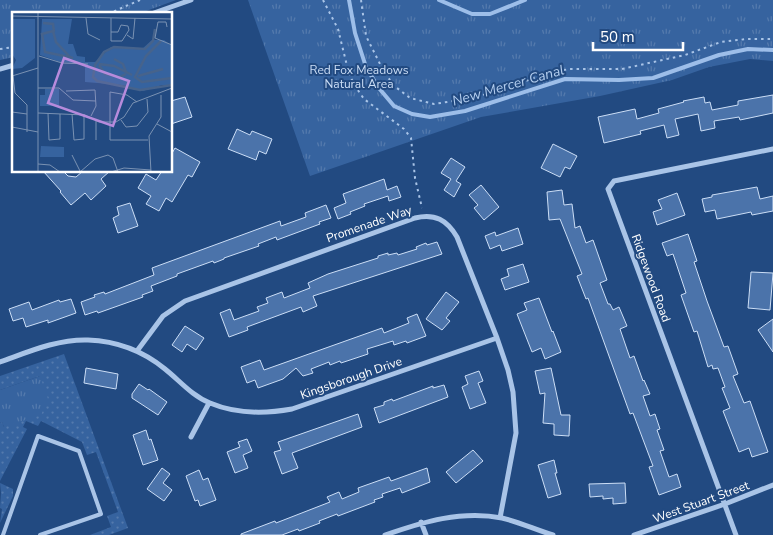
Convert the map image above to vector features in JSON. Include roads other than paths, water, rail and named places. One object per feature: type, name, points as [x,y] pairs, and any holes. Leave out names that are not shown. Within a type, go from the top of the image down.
[{"type":"street","points":[[157,12],[191,0]]},
{"type":"street","name":"Ridgewood Road","points":[[736,535],[608,189],[614,181],[773,149]]},
{"type":"street","name":"Promenade Way","points":[[137,351],[163,316],[185,301],[424,216],[442,220],[451,227],[457,237],[497,338],[513,392],[516,433],[500,518]]},
{"type":"street","name":"Kingsborough Drive","points":[[0,362],[45,346],[72,341],[99,341],[119,344],[155,361],[184,386],[209,403],[237,411],[257,413],[292,409],[497,338]]},
{"type":"street","points":[[191,437],[209,403]]},
{"type":"street","name":"West Stuart Street","points":[[634,535],[725,504],[773,484]]},
{"type":"street","points":[[385,535],[421,522],[460,516],[500,518],[553,535]]},
{"type":"street","points":[[421,522],[426,535]]},
{"type":"lane","points":[[3,535],[38,436],[79,451],[101,514],[40,535]]},
{"type":"waterway","name":"New Mercer Canal","points":[[349,0],[355,33],[366,67],[378,87],[394,106],[412,114],[430,117],[465,111],[565,79],[619,80],[653,78],[719,55],[748,49],[773,50]]},
{"type":"waterway","points":[[439,0],[472,14],[490,14],[525,0]]},
{"type":"park label","name":"Red Fox Meadows Natural Area","points":[[359,77]]}]
